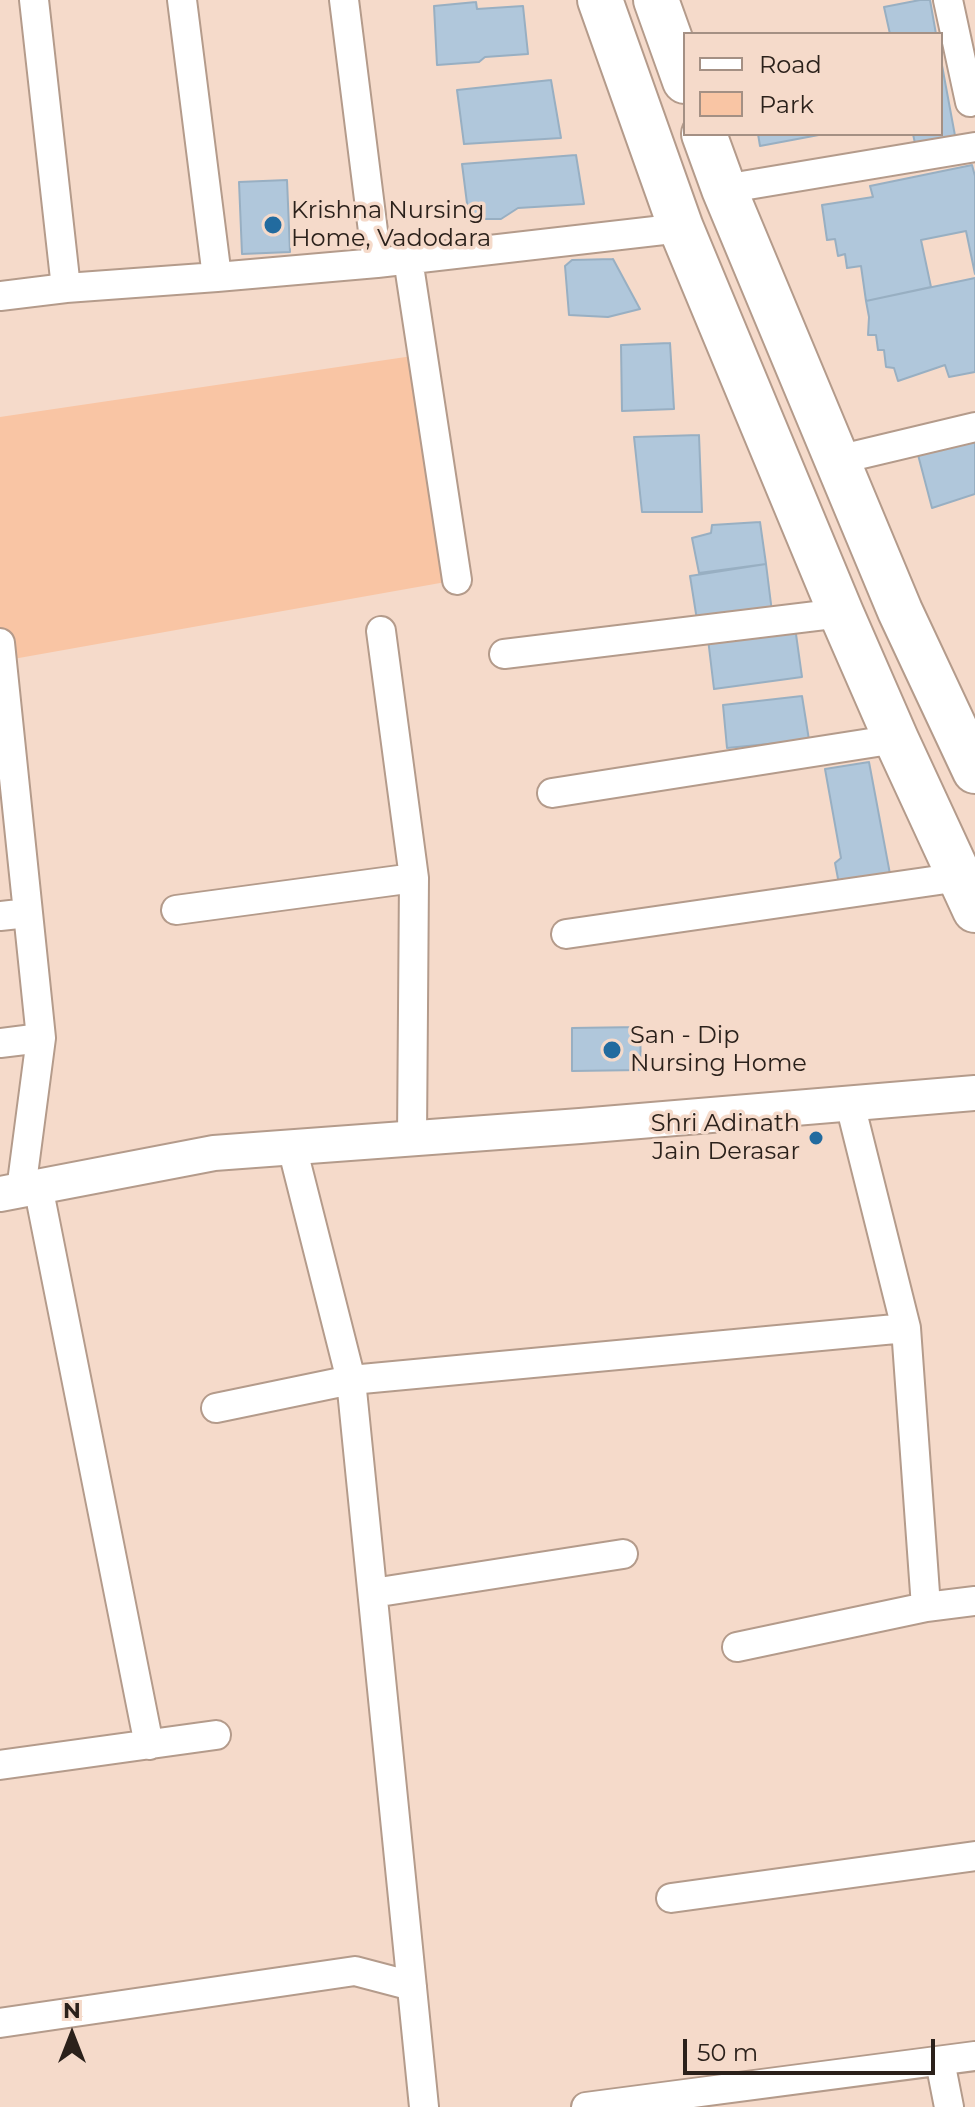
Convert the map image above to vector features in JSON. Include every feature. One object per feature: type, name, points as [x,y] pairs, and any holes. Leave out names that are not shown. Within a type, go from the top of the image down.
[{"type":"highway","points":[[600,0],[681,228],[841,613],[968,893]]},
{"type":"highway","points":[[656,0],[683,75]]},
{"type":"highway","points":[[705,136],[900,611],[975,771]]},
{"type":"street","points":[[34,0],[66,288]]},
{"type":"street","points":[[182,0],[217,277]]},
{"type":"street","points":[[344,0],[377,263]]},
{"type":"street","points":[[948,0],[973,109]]},
{"type":"street","points":[[724,189],[975,147]]},
{"type":"street","points":[[0,296],[377,263],[681,228]]},
{"type":"street","points":[[408,259],[457,580]]},
{"type":"street","points":[[837,460],[975,427]]},
{"type":"street","points":[[504,654],[841,613]]},
{"type":"street","points":[[381,631],[414,878],[412,1138]]},
{"type":"street","points":[[0,643],[14,915],[41,1038],[20,1190],[149,1745]]},
{"type":"street","points":[[552,793],[896,739]]},
{"type":"street","points":[[176,910],[414,878]]},
{"type":"street","points":[[566,934],[968,893]]},
{"type":"street","points":[[0,1043],[41,1038]]},
{"type":"street","points":[[20,1190],[214,1153],[975,1093]]},
{"type":"street","points":[[850,1104],[906,1328],[926,1607]]},
{"type":"street","points":[[292,1147],[351,1380],[424,2107]]},
{"type":"street","points":[[216,1408],[351,1380],[906,1328]]},
{"type":"street","points":[[373,1593],[623,1554]]},
{"type":"street","points":[[737,1647],[926,1607],[975,1601]]},
{"type":"street","points":[[0,1765],[216,1735]]},
{"type":"street","points":[[671,1898],[975,1856]]},
{"type":"street","points":[[0,2023],[355,1971],[412,1986]]},
{"type":"street","points":[[586,2107],[975,2056]]},
{"type":"street","points":[[940,2061],[949,2107]]},
{"type":"green space","points":[[426,354],[457,580],[2,661],[0,417]]},
{"type":"building","points":[[930,0],[936,32],[890,32],[884,7]]},
{"type":"building","points":[[476,2],[477,9],[523,6],[528,54],[437,65],[434,6]]},
{"type":"building","points":[[943,71],[956,141],[916,148],[913,136],[943,136]]},
{"type":"building","points":[[551,80],[561,138],[464,144],[457,90]]},
{"type":"building","points":[[758,136],[813,136],[760,146]]},
{"type":"building","points":[[576,155],[584,204],[518,208],[501,219],[469,219],[462,164]]},
{"type":"building","points":[[972,165],[975,176],[975,274],[966,231],[921,240],[931,287],[866,301],[861,266],[847,268],[845,254],[838,256],[835,239],[827,240],[822,205],[873,197],[870,186]]},
{"type":"building","points":[[287,180],[290,252],[242,254],[239,182]]},
{"type":"building","points":[[613,259],[640,309],[608,317],[569,315],[565,266],[572,260]]},
{"type":"building","points":[[975,278],[975,372],[949,377],[945,365],[898,381],[894,368],[886,367],[884,350],[878,350],[876,335],[868,335],[866,301]]},
{"type":"building","points":[[670,343],[674,409],[622,411],[621,345]]},
{"type":"building","points":[[699,435],[702,512],[642,512],[634,437]]},
{"type":"building","points":[[975,437],[975,494],[932,508],[917,451]]},
{"type":"building","points":[[760,522],[766,564],[699,573],[692,538],[711,533],[712,525]]},
{"type":"building","points":[[766,564],[772,612],[697,620],[690,576]]},
{"type":"building","points":[[795,627],[802,677],[714,689],[708,639]]},
{"type":"building","points":[[802,696],[809,740],[727,748],[723,705]]},
{"type":"building","points":[[869,762],[890,874],[839,884],[835,863],[841,858],[825,769]]},
{"type":"building","points":[[640,1027],[641,1070],[572,1071],[572,1028]]},
{"type":"place","name":"Krishna Nursing Home, Vadodara","points":[[273,225]]},
{"type":"place","name":"San - Dip Nursing Home","points":[[612,1050]]},
{"type":"place","name":"Shri Adinath Jain Derasar","points":[[816,1138]]}]
